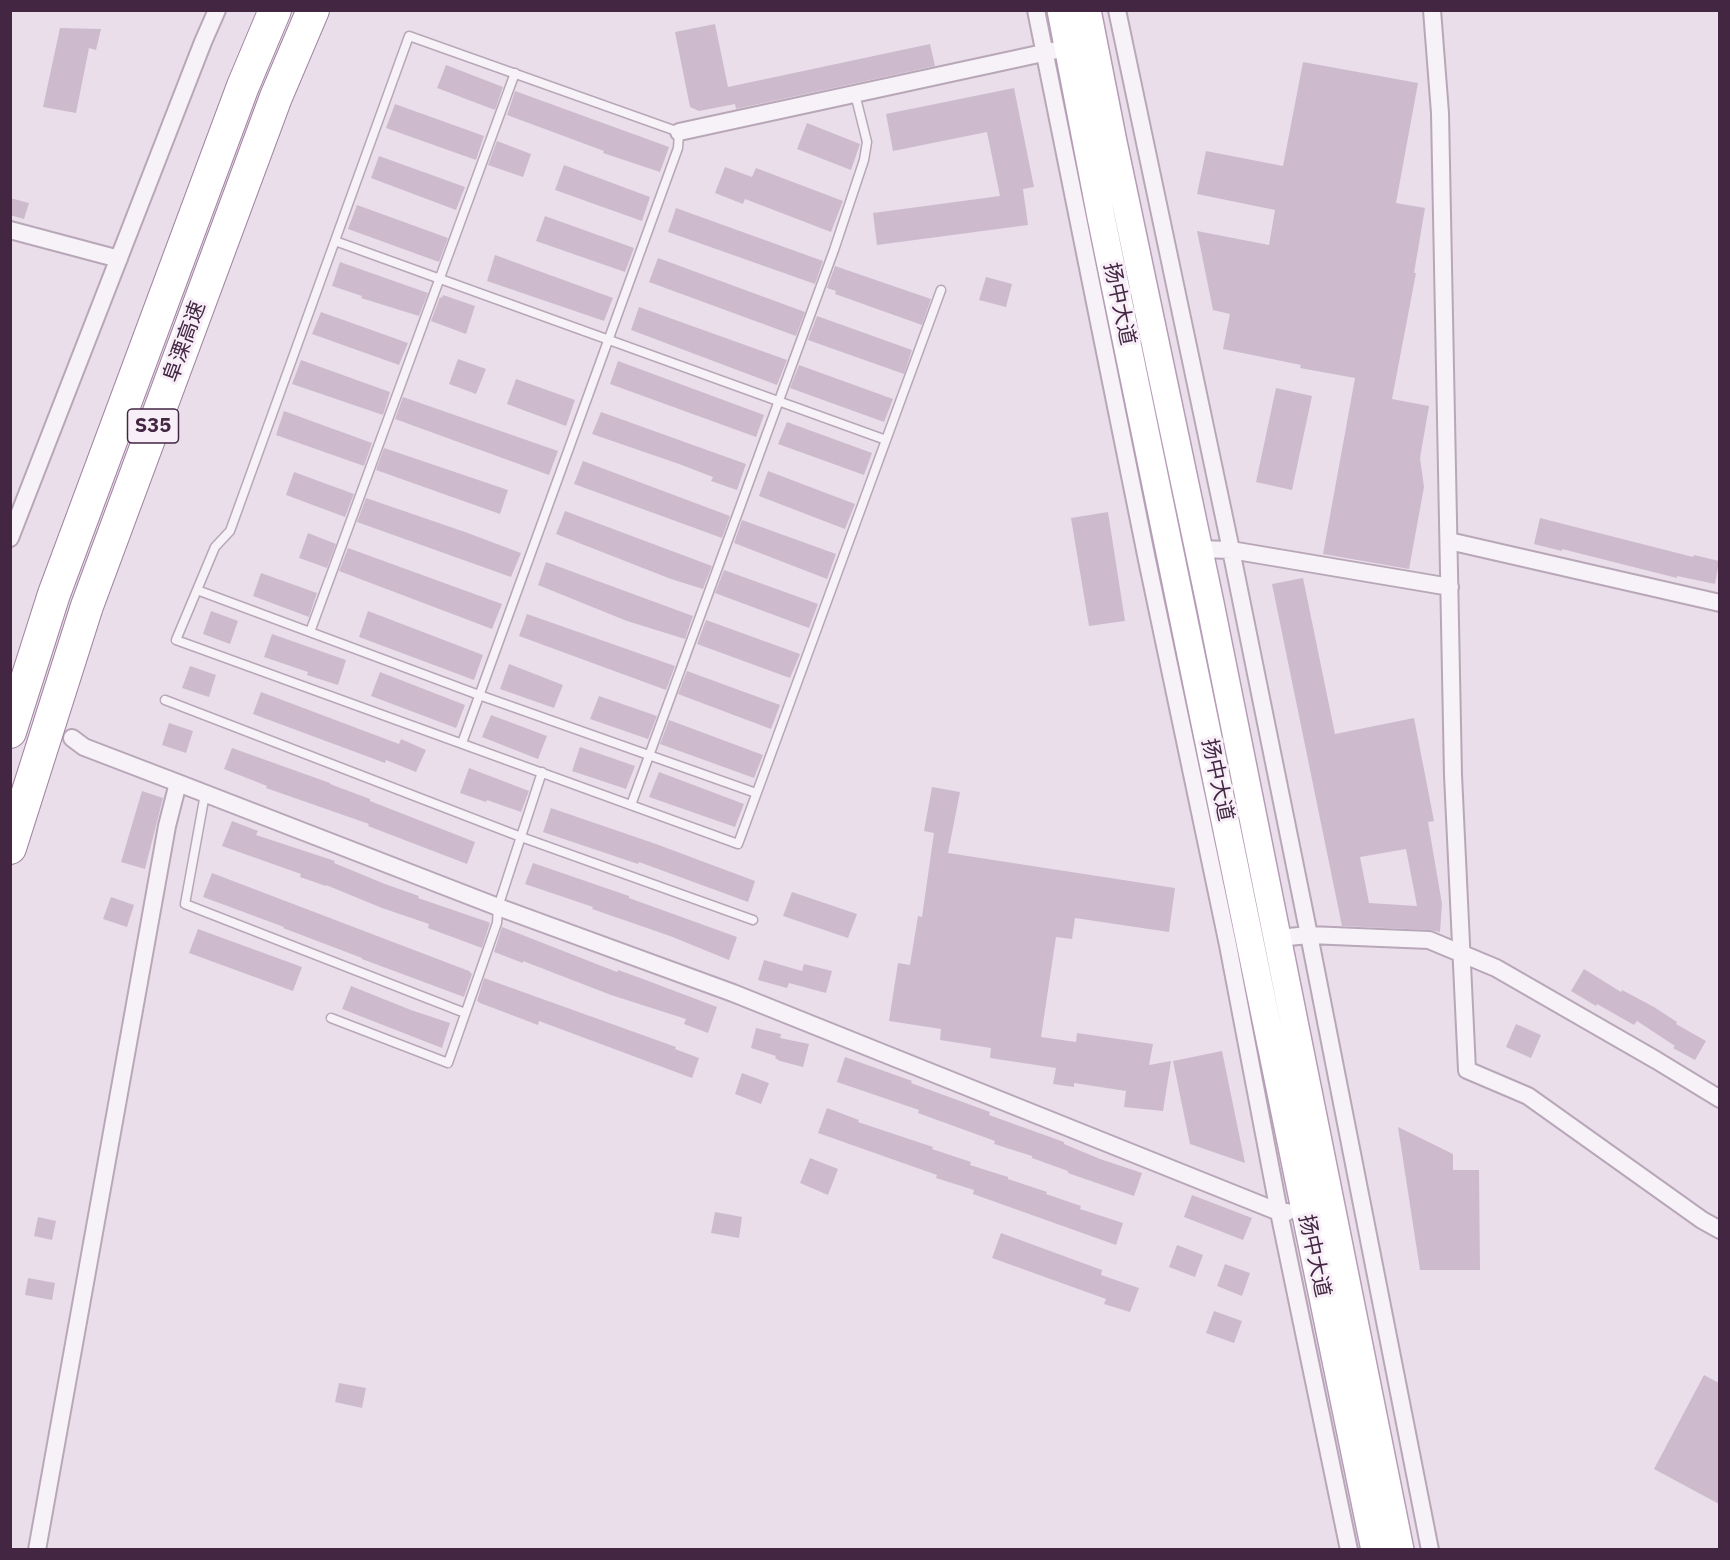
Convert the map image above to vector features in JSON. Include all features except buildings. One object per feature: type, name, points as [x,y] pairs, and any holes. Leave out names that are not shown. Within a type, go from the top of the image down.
[{"type":"highway","name":"阜溧高速","points":[[10,732],[54,594],[243,86],[275,10]]},
{"type":"highway","name":"阜溧高速","points":[[10,848],[87,606],[276,97],[313,10]]},
{"type":"main road","name":"扬中大道","points":[[1060,10],[1198,549],[1400,1550]]},
{"type":"main road","name":"扬中大道","points":[[1069,47],[1087,10]]},
{"type":"main road","name":"扬中大道","points":[[1114,214],[1170,554],[1250,941],[1292,1212],[1375,1550]]},
{"type":"main road","points":[[1170,554],[1198,549]]},
{"type":"main road","points":[[1250,941],[1278,938]]},
{"type":"main road","points":[[1292,1212],[1332,1207]]},
{"type":"street","points":[[10,538],[217,10]]},
{"type":"street","points":[[1036,10],[1069,47],[1144,548],[1228,945],[1292,1212],[1349,1550]]},
{"type":"street","points":[[1117,10],[1231,550],[1430,1550]]},
{"type":"street","points":[[1432,10],[1440,113],[1453,775],[1467,1070],[1528,1096],[1719,1230]]},
{"type":"street","points":[[680,132],[1069,47]]},
{"type":"street","points":[[10,230],[119,259]]},
{"type":"street","points":[[1449,541],[1719,603]]},
{"type":"street","points":[[1198,549],[1231,550],[1450,587]]},
{"type":"street","points":[[72,738],[84,747],[498,907],[733,993],[1292,1212]]},
{"type":"street","points":[[37,1550],[165,837],[177,783]]},
{"type":"street","points":[[1278,938],[1309,935],[1429,940],[1496,968],[1719,1099]]},
{"type":"lane","points":[[462,743],[678,148],[680,132],[409,36],[230,531],[215,547],[176,640],[738,844],[941,290]]},
{"type":"lane","points":[[310,632],[515,73]]},
{"type":"lane","points":[[631,805],[864,160],[867,142],[855,94]]},
{"type":"lane","points":[[335,241],[886,440]]},
{"type":"lane","points":[[197,590],[479,695],[756,793]]},
{"type":"lane","points":[[165,700],[521,837],[753,920]]},
{"type":"lane","points":[[331,1018],[447,1063],[497,923],[498,907],[542,772]]},
{"type":"lane","points":[[205,794],[185,904],[465,1013]]}]
